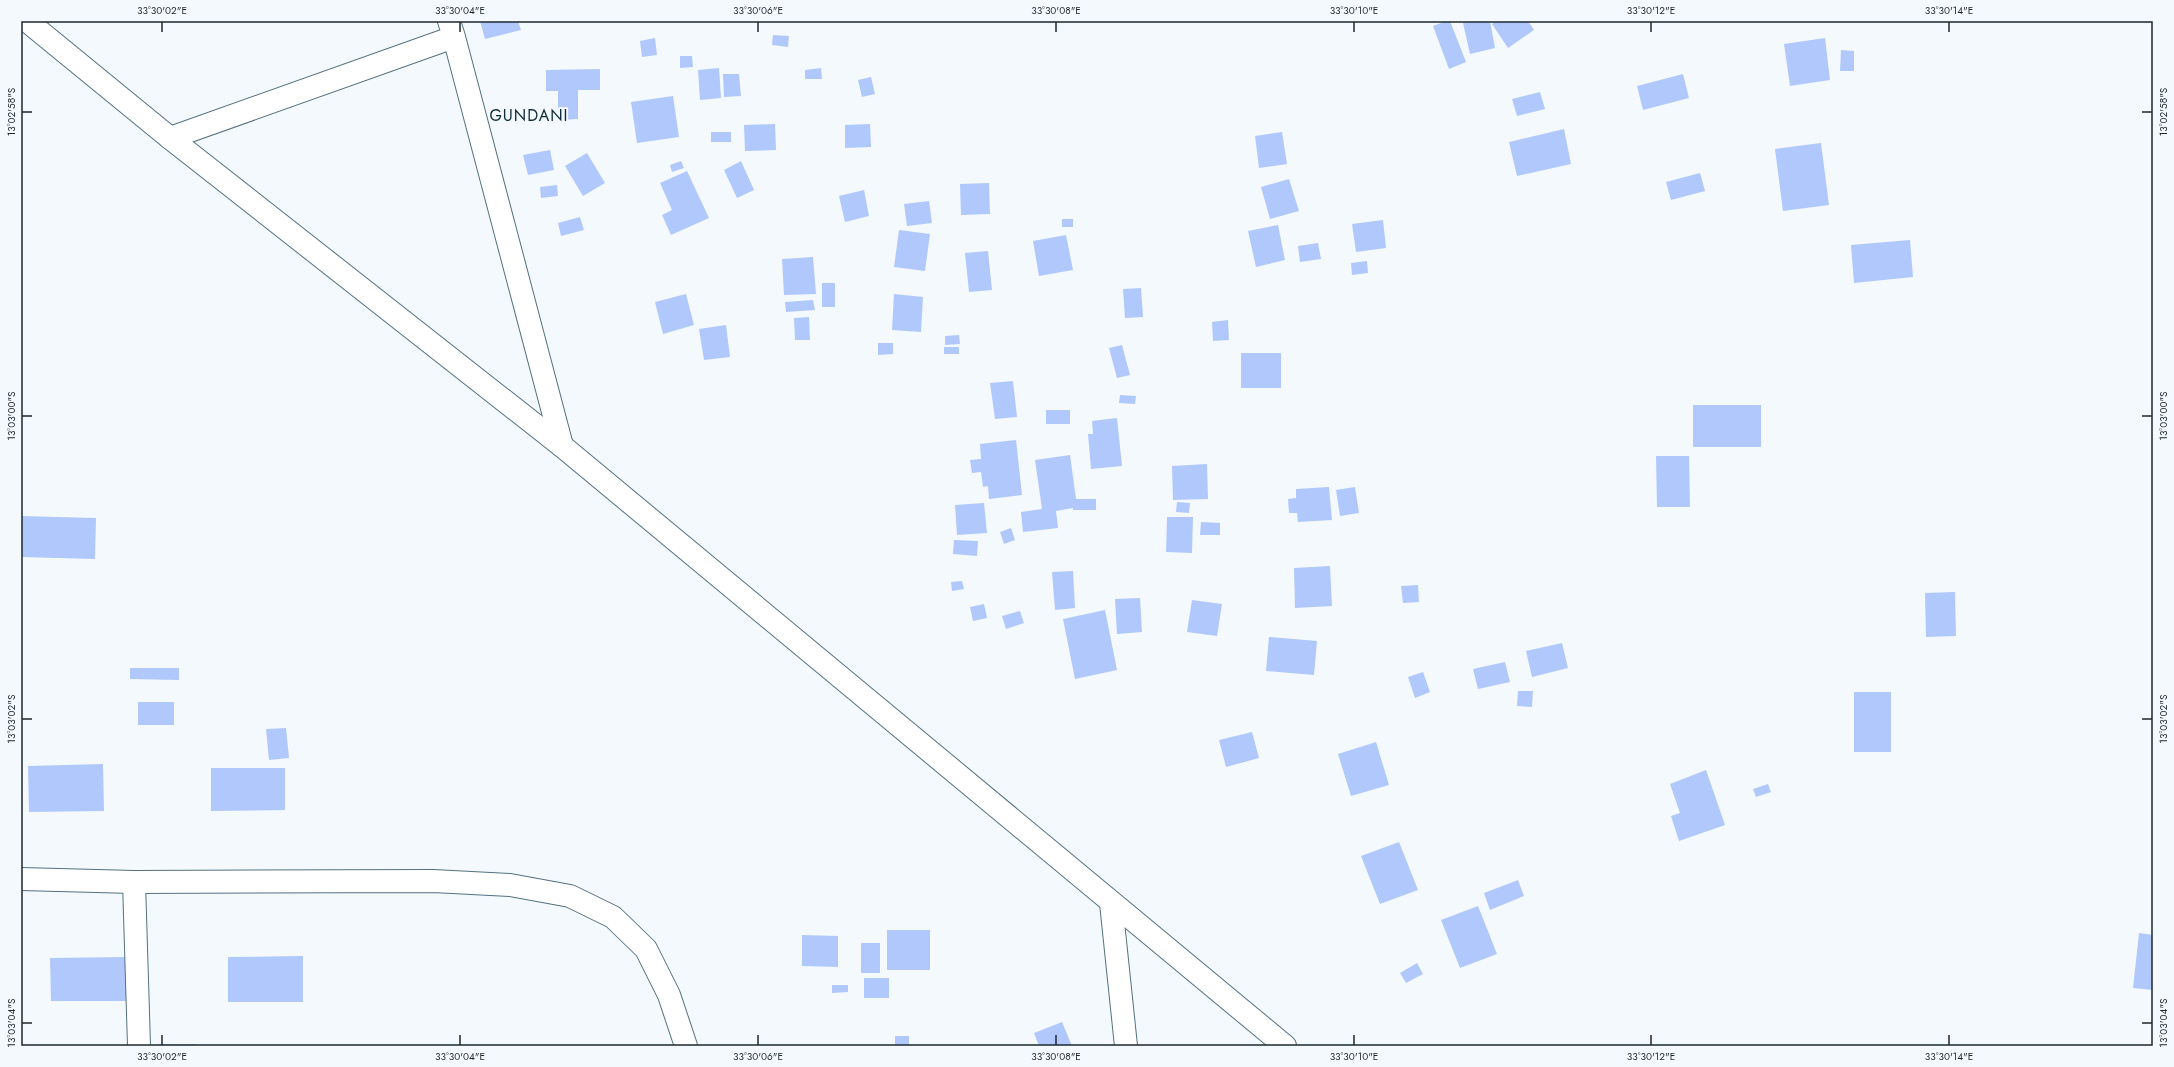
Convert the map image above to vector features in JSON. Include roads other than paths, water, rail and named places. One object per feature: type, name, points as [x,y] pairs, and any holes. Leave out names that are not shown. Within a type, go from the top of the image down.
[{"type":"street","points":[[27,21],[170,138],[562,446],[1285,1046]]},
{"type":"street","points":[[170,138],[452,29],[562,446]]},
{"type":"street","points":[[21,879],[134,882],[433,881],[510,885],[570,896],[614,917],[646,949],[669,995],[686,1046]]},
{"type":"street","points":[[134,882],[138,1046]]},
{"type":"street","points":[[1111,903],[1126,1046]]},
{"type":"district","name":"GUNDANI","points":[[529,115]]}]
